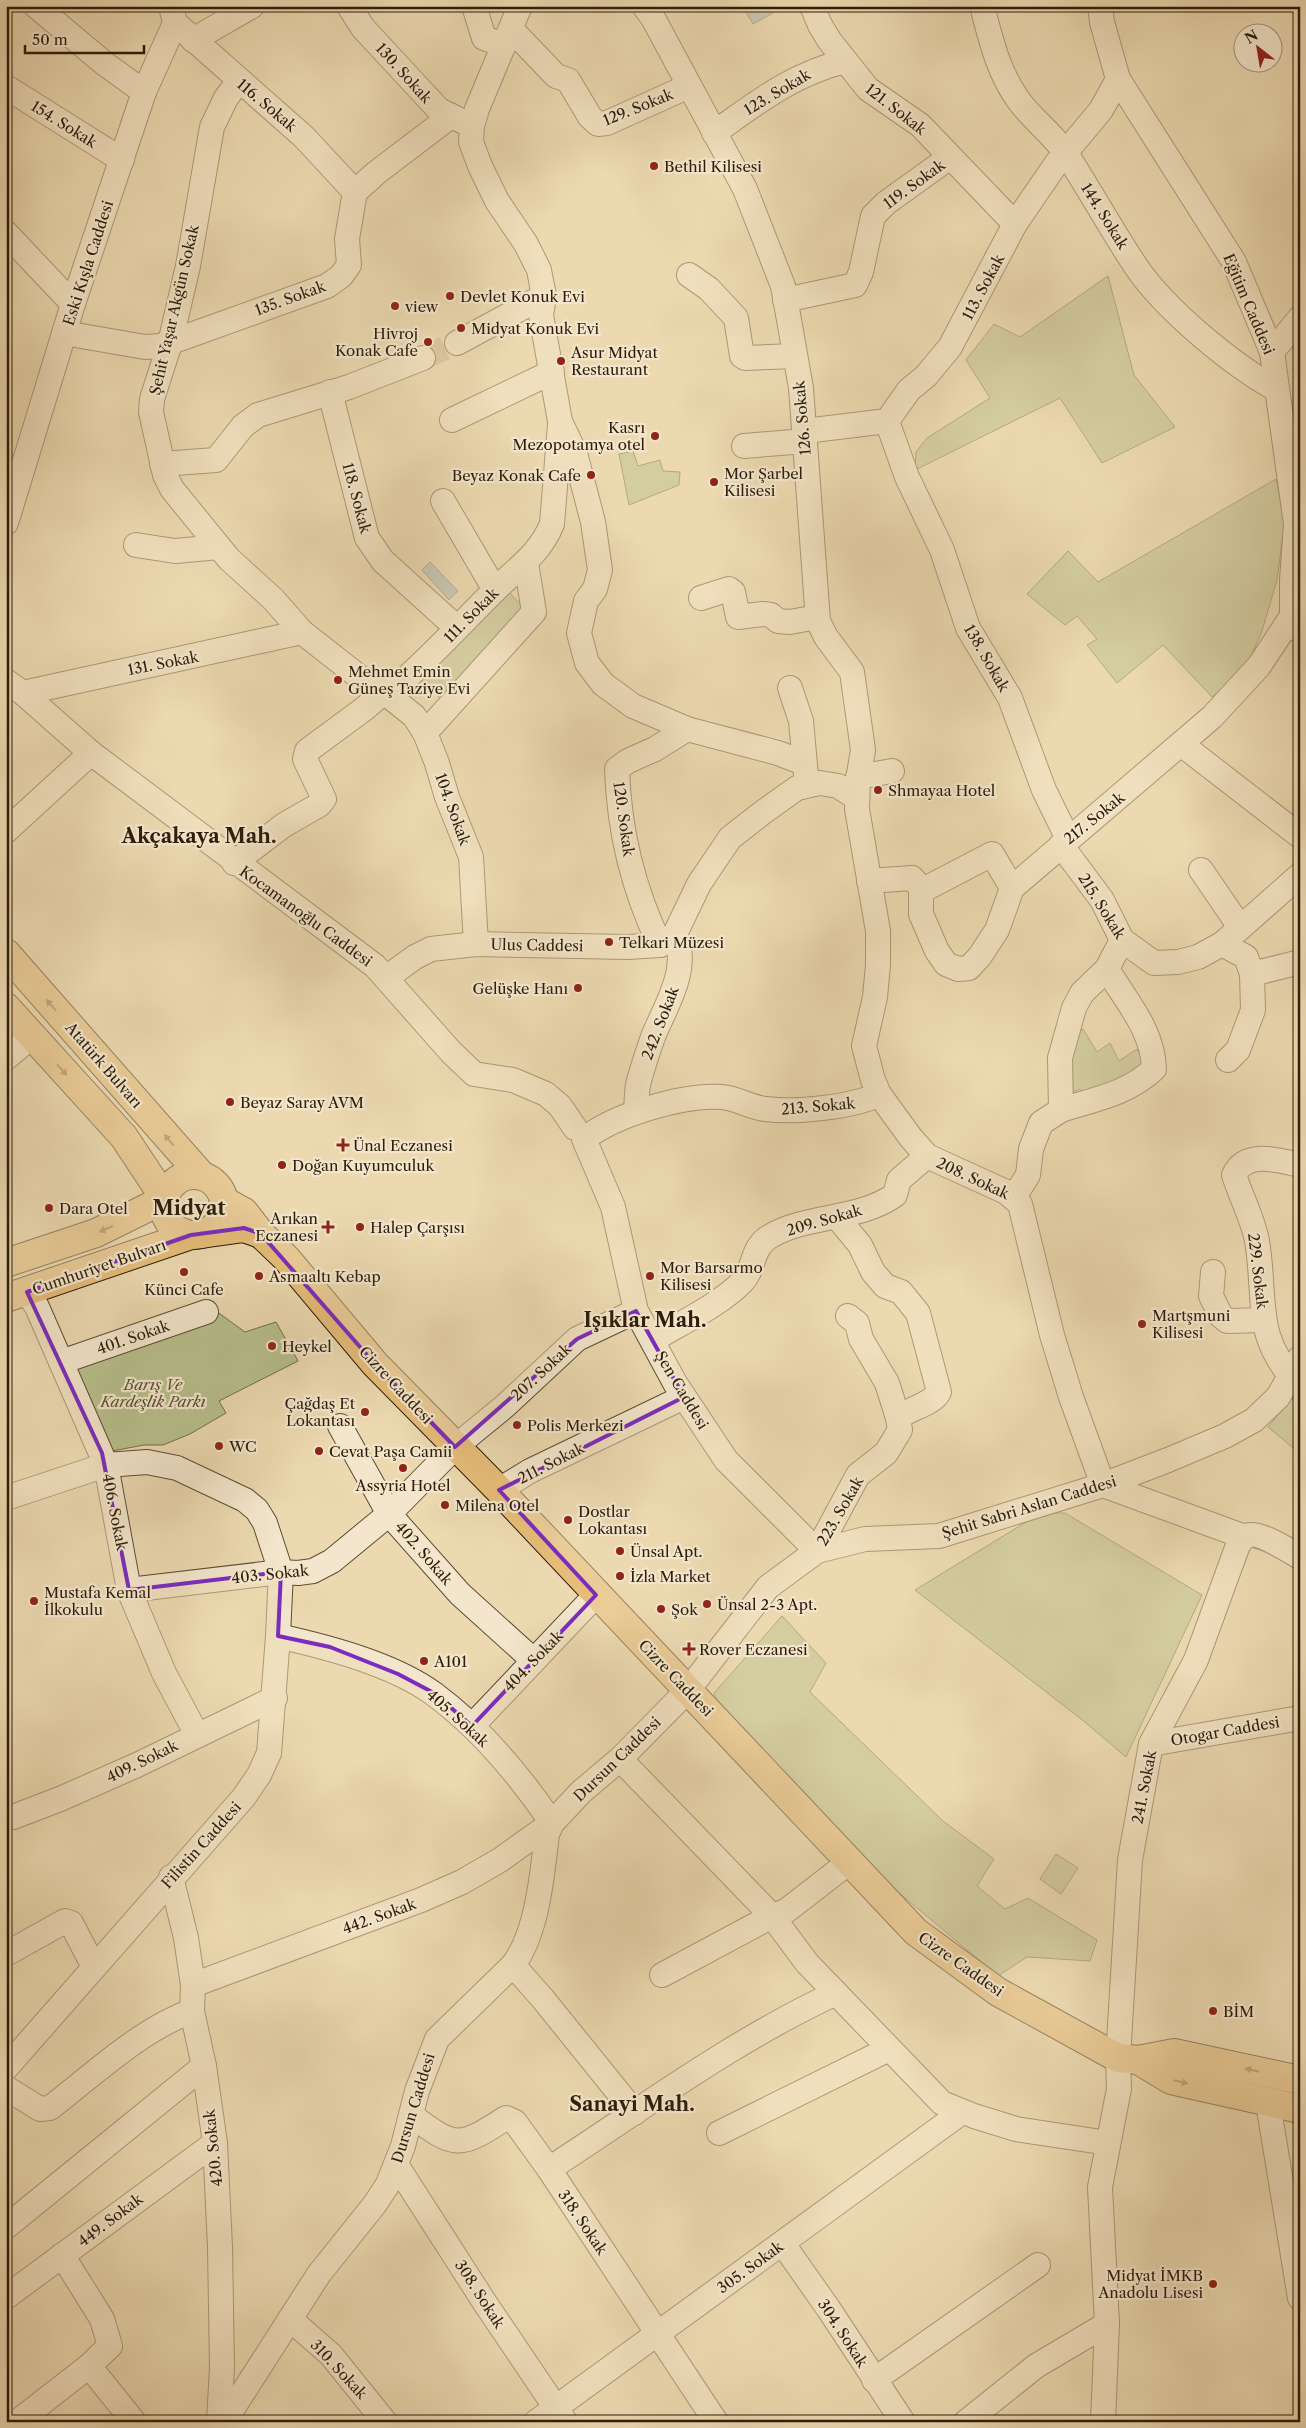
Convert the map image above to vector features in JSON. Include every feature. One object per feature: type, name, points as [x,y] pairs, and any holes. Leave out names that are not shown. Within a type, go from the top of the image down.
[{"type":"main road","name":"Atatürk Bulvarı","points":[[6,953],[202,1176]]},
{"type":"main road","points":[[6,1007],[124,1137],[165,1199],[167,1218],[181,1232],[196,1234],[244,1228],[261,1234]]},
{"type":"main road","points":[[133,1214],[147,1198],[150,1191],[147,1170]]},
{"type":"main road","points":[[6,1263],[96,1233],[165,1199],[175,1182],[183,1177],[202,1176],[217,1185],[224,1201],[221,1218],[216,1225],[196,1234]]},
{"type":"main road","name":"Cizre Caddesi","points":[[224,1201],[244,1212],[261,1234],[286,1258],[375,1364],[499,1490],[596,1596],[688,1690],[916,1932],[990,1986],[1171,2080],[1300,2109]]},
{"type":"main road","name":"Cumhuriyet Bulvarı","points":[[17,1295],[196,1234]]},
{"type":"main road","points":[[1128,2059],[1174,2053],[1300,2080]]},
{"type":"street","points":[[36,6],[144,92]]},
{"type":"street","points":[[193,40],[252,6]]},
{"type":"street","name":"130. Sokak","points":[[349,6],[363,28],[439,110],[472,126]]},
{"type":"street","points":[[474,6],[484,38],[507,37]]},
{"type":"street","points":[[520,6],[472,126],[471,142],[497,201],[526,244],[539,270],[544,296],[541,315],[560,421],[575,453],[594,522],[600,560],[599,578],[586,601],[580,633],[587,663],[603,684],[634,706],[686,729],[778,753],[820,783],[858,788],[892,771]]},
{"type":"street","name":"126. Sokak","points":[[644,6],[689,86],[754,212],[783,286],[795,356],[805,436],[817,617],[826,636],[852,672],[863,750],[858,788],[858,820],[869,881]]},
{"type":"street","name":"121. Sokak","points":[[812,6],[820,25],[845,61],[868,89],[920,125],[1015,224]]},
{"type":"street","name":"144. Sokak","points":[[982,6],[997,64],[1006,80],[1020,102],[1065,153],[1138,269],[1166,303],[1248,374],[1276,389]]},
{"type":"street","name":"Eğitim Caddesi","points":[[1100,6],[1102,22],[1118,79],[1234,262],[1272,352],[1276,389],[1284,424],[1296,524],[1292,580],[1296,623]]},
{"type":"street","name":"Eski Kışla Caddesi","points":[[6,523],[14,464],[64,333],[72,304],[144,92],[173,15]]},
{"type":"street","name":"116. Sokak","points":[[173,15],[193,40],[304,137],[355,192]]},
{"type":"street","name":"129. Sokak","points":[[507,37],[551,71],[568,80],[590,117],[598,124],[607,123],[689,86]]},
{"type":"street","name":"123. Sokak","points":[[714,133],[774,90],[816,69],[845,61]]},
{"type":"street","name":"113. Sokak","points":[[887,421],[909,390],[926,376],[950,347],[1015,224],[1065,153],[1101,110],[1118,79]]},
{"type":"street","name":"Şehit Yaşar Akgün Sokak","points":[[239,82],[226,98],[212,128],[188,266],[170,343],[152,399],[151,412],[162,464],[172,489],[219,547],[273,599],[302,632],[367,684],[384,692]]},
{"type":"street","name":"154. Sokak","points":[[6,87],[122,160]]},
{"type":"street","points":[[355,192],[376,173],[451,116]]},
{"type":"street","name":"119. Sokak","points":[[785,300],[855,285],[861,272],[873,216],[886,203],[950,157]]},
{"type":"street","name":"135. Sokak","points":[[64,333],[145,347],[170,343],[287,298],[327,286],[341,276],[349,266],[348,239],[355,192]]},
{"type":"street","points":[[6,233],[72,304]]},
{"type":"street","points":[[689,275],[709,289],[736,318],[742,356],[745,358],[795,356]]},
{"type":"street","points":[[457,343],[544,296]]},
{"type":"street","points":[[1272,352],[1300,318]]},
{"type":"street","points":[[162,464],[216,460],[243,426],[258,415],[349,387],[423,358]]},
{"type":"street","points":[[452,420],[552,372]]},
{"type":"street","name":"118. Sokak","points":[[330,392],[367,538],[383,561],[457,628]]},
{"type":"street","name":"111. Sokak","points":[[234,863],[284,825],[324,799],[305,759],[305,754],[384,692],[403,682],[495,590],[526,563],[547,535],[552,524],[560,421]]},
{"type":"street","points":[[744,446],[887,421]]},
{"type":"street","name":"138. Sokak","points":[[887,421],[907,477],[942,550],[968,628],[1010,698],[1064,842]]},
{"type":"street","points":[[443,501],[495,590]]},
{"type":"street","points":[[136,545],[176,551],[219,547]]},
{"type":"street","points":[[425,733],[534,612],[526,563]]},
{"type":"street","points":[[700,598],[728,589],[733,592],[738,617],[763,614],[771,615],[778,621],[790,622],[817,617]]},
{"type":"street","name":"217. Sokak","points":[[1012,888],[1212,717],[1296,623]]},
{"type":"street","name":"131. Sokak","points":[[15,687],[302,632]]},
{"type":"street","name":"Kocamanoğlu Caddesi","points":[[15,687],[91,753],[234,863],[364,958],[386,978],[451,1052],[474,1074]]},
{"type":"street","points":[[667,940],[699,884],[730,838],[797,788],[806,774],[801,721],[790,688]]},
{"type":"street","name":"104. Sokak","points":[[384,692],[414,716],[425,733],[471,857],[476,944]]},
{"type":"street","name":"120. Sokak","points":[[667,940],[643,911],[627,854],[618,806],[617,769],[628,761],[654,750],[686,729]]},
{"type":"street","points":[[1181,744],[1300,836]]},
{"type":"street","points":[[6,831],[91,753]]},
{"type":"street","name":"215. Sokak","points":[[1064,842],[1102,900],[1122,940],[1154,963],[1178,962],[1198,956],[1222,944],[1300,875]]},
{"type":"street","points":[[869,881],[912,878],[921,890],[921,914],[937,951],[946,964],[958,969],[969,968],[980,956],[997,930],[1012,888],[992,854],[921,890]]},
{"type":"street","points":[[1201,870],[1240,927]]},
{"type":"street","name":"208. Sokak","points":[[869,881],[878,931],[878,965],[874,997],[864,1046],[879,1094],[926,1156],[1014,1197],[1020,1204],[1052,1335],[1066,1380],[1104,1485]]},
{"type":"street","name":"Ulus Caddesi","points":[[386,978],[415,957],[431,949],[476,944],[628,947],[667,940]]},
{"type":"street","name":"242. Sokak","points":[[636,1112],[638,1083],[654,1036],[674,992],[680,953],[679,944],[667,940]]},
{"type":"street","points":[[1062,1110],[1060,1058],[1074,1008],[1082,993],[1107,969],[1122,940]]},
{"type":"street","points":[[1222,944],[1246,957],[1252,974],[1253,1010],[1238,1050],[1228,1060]]},
{"type":"street","points":[[1252,974],[1300,962]]},
{"type":"street","points":[[1014,1197],[1028,1175],[1031,1149],[1041,1123],[1062,1110],[1112,1096],[1143,1079],[1154,1069],[1154,1054],[1148,1034],[1107,969]]},
{"type":"street","points":[[6,1058],[32,1036]]},
{"type":"street","name":"Şen Caddesi","points":[[474,1074],[513,1080],[546,1094],[560,1106],[580,1134],[613,1207],[636,1311],[684,1397],[726,1460],[817,1551]]},
{"type":"street","name":"213. Sokak","points":[[580,1134],[636,1112],[680,1101],[722,1097],[765,1109],[787,1110],[864,1102],[879,1094]]},
{"type":"street","name":"209. Sokak","points":[[653,1340],[744,1281],[756,1251],[769,1237],[802,1224],[837,1217],[886,1202],[895,1196],[898,1180],[926,1156]]},
{"type":"street","name":"229. Sokak","points":[[1296,1373],[1276,1358],[1268,1342],[1256,1240],[1234,1175],[1238,1167],[1249,1161],[1272,1158],[1300,1165]]},
{"type":"street","points":[[837,1217],[860,1245],[873,1272],[885,1286],[901,1292],[922,1321],[921,1330],[939,1392],[936,1398],[905,1411],[898,1418],[887,1383],[861,1338],[858,1324],[848,1316]]},
{"type":"street","points":[[1213,1272],[1211,1296],[1220,1316],[1228,1321],[1264,1320]]},
{"type":"street","name":"406. Sokak","points":[[17,1295],[37,1307],[106,1464],[129,1590],[164,1673],[196,1735]]},
{"type":"street","name":"207. Sokak","points":[[455,1447],[504,1406],[577,1339],[636,1311]]},
{"type":"street","name":"401. Sokak","points":[[61,1362],[206,1312]]},
{"type":"street","name":"Şehit Sabri Aslan Caddesi","points":[[688,1690],[768,1587],[817,1551],[865,1539],[939,1536],[1104,1485],[1209,1443],[1254,1420],[1278,1397],[1296,1373]]},
{"type":"street","name":"211. Sokak","points":[[499,1490],[530,1471],[684,1397]]},
{"type":"street","name":"223. Sokak","points":[[817,1551],[858,1476],[886,1453],[900,1430],[898,1418]]},
{"type":"street","name":"402. Sokak","points":[[340,1426],[389,1514],[460,1594],[533,1660]]},
{"type":"street","name":"403. Sokak","points":[[129,1590],[281,1572],[298,1573],[313,1571],[332,1561],[389,1514],[455,1447]]},
{"type":"street","points":[[6,1498],[106,1464],[147,1462],[177,1468],[245,1500],[265,1523],[281,1572]]},
{"type":"street","points":[[1104,1485],[1245,1536],[1253,1534],[1273,1542],[1300,1557]]},
{"type":"street","name":"241. Sokak","points":[[1103,2422],[1107,2324],[1100,2187],[1119,2090],[1128,2059],[1130,1860],[1151,1744],[1196,1660],[1238,1545],[1245,1536]]},
{"type":"street","name":"Filistin Caddesi","points":[[6,2068],[244,1797],[259,1775],[270,1753],[275,1698],[281,1572]]},
{"type":"street","name":"404. Sokak","points":[[472,1726],[596,1596]]},
{"type":"street","name":"405. Sokak","points":[[278,1636],[330,1647],[398,1674],[434,1693],[472,1726],[502,1758],[552,1823]]},
{"type":"street","name":"Dursun Caddesi","points":[[224,2422],[319,2274],[375,2204],[396,2166],[429,2056],[437,2039],[513,1965],[530,1934],[547,1834],[552,1823],[581,1792],[620,1759],[688,1690]]},
{"type":"street","name":"409. Sokak","points":[[6,1815],[13,1817],[60,1799],[275,1698]]},
{"type":"street","name":"Otogar Caddesi","points":[[1151,1744],[1300,1718]]},
{"type":"street","points":[[620,1759],[772,1916],[807,1963],[942,2103],[962,2112],[1016,2129],[1108,2143]]},
{"type":"street","name":"442. Sokak","points":[[193,1986],[454,1886],[500,1860],[552,1823]]},
{"type":"street","points":[[662,1975],[772,1916],[786,1911],[848,1862]]},
{"type":"street","name":"420. Sokak","points":[[171,1878],[186,1938],[193,1986],[192,2011],[204,2066],[215,2143],[221,2257],[222,2366],[219,2422]]},
{"type":"street","points":[[6,1954],[65,1920],[70,1923],[94,1967]]},
{"type":"street","points":[[513,1965],[543,1999],[635,2113]]},
{"type":"street","points":[[549,2169],[635,2113],[685,2076],[754,2035],[836,1992]]},
{"type":"street","points":[[6,2088],[40,2109],[50,2108],[144,2036],[175,2017],[192,2011]]},
{"type":"street","points":[[719,2133],[889,2048]]},
{"type":"street","points":[[6,2226],[204,2066]]},
{"type":"street","points":[[1268,2103],[1300,2298]]},
{"type":"street","name":"305. Sokak","points":[[536,2422],[560,2415],[658,2333],[783,2244],[842,2198],[962,2112]]},
{"type":"street","name":"318. Sokak","points":[[411,2115],[445,2139],[461,2142],[475,2138],[506,2118],[511,2119],[549,2169],[716,2422]]},
{"type":"street","name":"449. Sokak","points":[[6,2297],[215,2143]]},
{"type":"street","name":"308. Sokak","points":[[396,2166],[560,2415]]},
{"type":"street","name":"304. Sokak","points":[[783,2244],[828,2308],[902,2422]]},
{"type":"street","points":[[17,2422],[108,2350],[110,2343],[102,2318],[62,2256]]},
{"type":"street","points":[[874,2380],[1038,2265]]},
{"type":"street","name":"310. Sokak","points":[[290,2319],[330,2355],[385,2422]]},
{"type":"street","points":[[966,2422],[1036,2366],[1107,2324]]},
{"type":"street","points":[[89,2366],[134,2422]]},
{"type":"highlighted area","points":[[244,1228],[261,1234],[375,1364],[455,1447],[577,1339],[636,1311],[684,1397],[499,1490],[596,1595],[472,1726],[434,1693],[398,1674],[330,1647],[278,1636],[281,1572],[129,1590],[102,1453],[27,1292],[191,1235]]},
{"type":"green space","points":[[1108,276],[1134,375],[1175,427],[1102,463],[1060,398],[915,470],[916,452],[927,438],[990,398],[966,360],[994,324],[1020,337]]},
{"type":"green space","points":[[633,451],[638,466],[660,460],[663,471],[680,472],[679,485],[629,505],[619,454]]},
{"type":"green space","points":[[1276,479],[1285,519],[1277,580],[1262,631],[1247,666],[1212,697],[1163,645],[1117,683],[1087,645],[1097,639],[1077,616],[1065,625],[1027,594],[1068,551],[1098,582]]},
{"type":"green space","points":[[506,589],[529,613],[445,703],[420,679]]},
{"type":"green space","points":[[1083,1029],[1097,1052],[1110,1043],[1119,1061],[1137,1049],[1147,1068],[1102,1092],[1096,1086],[1083,1093],[1080,1089],[1070,1094],[1069,1042],[1074,1034]]},
{"type":"green space","name":"Barış Ve Kardeşlik Parkı","points":[[216,1311],[245,1332],[276,1322],[298,1361],[219,1401],[226,1413],[190,1434],[163,1445],[144,1445],[112,1451],[74,1367]]},
{"type":"green space","points":[[1296,1393],[1300,1396],[1300,1448],[1298,1452],[1268,1427]]},
{"type":"green space","points":[[1041,1513],[1065,1513],[1202,1595],[1126,1757],[1086,1723],[915,1590]]},
{"type":"green space","points":[[782,1616],[826,1663],[810,1692],[943,1821],[994,1859],[977,1886],[1005,1909],[1028,1898],[1097,1940],[1090,1961],[1027,1957],[998,1976],[873,1871],[719,1710],[714,1693]]},
{"type":"green space","points":[[1056,1854],[1078,1868],[1061,1894],[1040,1879]]},
{"type":"water","points":[[750,6],[769,6],[773,13],[753,24],[744,9]]},
{"type":"water","points":[[430,562],[458,591],[449,600],[422,570]]},
{"type":"tunnel","points":[[423,358],[457,343]]},
{"type":"place","name":"Bethil Kilisesi","points":[[654,166]]},
{"type":"place","name":"Devlet Konuk Evi","points":[[450,296]]},
{"type":"place","name":"view","points":[[395,306]]},
{"type":"place","name":"Midyat Konuk Evi","points":[[461,328]]},
{"type":"place","name":"Hivroj Konak Cafe","points":[[428,342]]},
{"type":"place","name":"Asur Midyat Restaurant","points":[[561,361]]},
{"type":"place","name":"Kasrı Mezopotamya otel","points":[[655,436]]},
{"type":"place","name":"Beyaz Konak Cafe","points":[[591,475]]},
{"type":"place","name":"Mor Şarbel Kilisesi","points":[[714,482]]},
{"type":"place","name":"Mehmet Emin Güneş Taziye Evi","points":[[338,680]]},
{"type":"place","name":"Shmayaa Hotel","points":[[878,790]]},
{"type":"place","name":"Telkari Müzesi","points":[[609,942]]},
{"type":"place","name":"Gelüşke Hanı","points":[[578,988]]},
{"type":"place","name":"Beyaz Saray AVM","points":[[230,1102]]},
{"type":"place","name":"Ünal Eczanesi","points":[[343,1145]]},
{"type":"place","name":"Doğan Kuyumculuk","points":[[282,1165]]},
{"type":"place","name":"Dara Otel","points":[[49,1208]]},
{"type":"place","name":"Arıkan Eczanesi","points":[[328,1227]]},
{"type":"place","name":"Halep Çarşısı","points":[[360,1227]]},
{"type":"place","name":"Künci Cafe","points":[[184,1272]]},
{"type":"place","name":"Asmaaltı Kebap","points":[[259,1276]]},
{"type":"place","name":"Mor Barsarmo Kilisesi","points":[[650,1276]]},
{"type":"place","name":"Martşmuni Kilisesi","points":[[1142,1324]]},
{"type":"place","name":"Heykel","points":[[272,1346]]},
{"type":"place","name":"Çağdaş Et Lokantası","points":[[365,1412]]},
{"type":"place","name":"Polis Merkezi","points":[[517,1425]]},
{"type":"place","name":"WC","points":[[219,1446]]},
{"type":"place","name":"Cevat Paşa Camii","points":[[319,1451]]},
{"type":"place","name":"Assyria Hotel","points":[[403,1468]]},
{"type":"place","name":"Milena Otel","points":[[445,1505]]},
{"type":"place","name":"Dostlar Lokantası","points":[[568,1520]]},
{"type":"place","name":"Ünsal Apt.","points":[[620,1551]]},
{"type":"place","name":"İzla Market","points":[[620,1576]]},
{"type":"place","name":"Mustafa Kemal İlkokulu","points":[[34,1601]]},
{"type":"place","name":"Ünsal 2-3 Apt.","points":[[707,1604]]},
{"type":"place","name":"Şok","points":[[661,1609]]},
{"type":"place","name":"Rover Eczanesi","points":[[689,1649]]},
{"type":"place","name":"A101","points":[[424,1661]]},
{"type":"place","name":"BİM","points":[[1213,2011]]},
{"type":"place","name":"Midyat İMKB Anadolu Lisesi","points":[[1213,2284]]},
{"type":"district","name":"Akçakaya Mah.","points":[[199,836]]},
{"type":"district","name":"Midyat","points":[[189,1208]]},
{"type":"district","name":"Işıklar Mah.","points":[[645,1320]]},
{"type":"district","name":"Sanayi Mah.","points":[[632,2104]]}]
